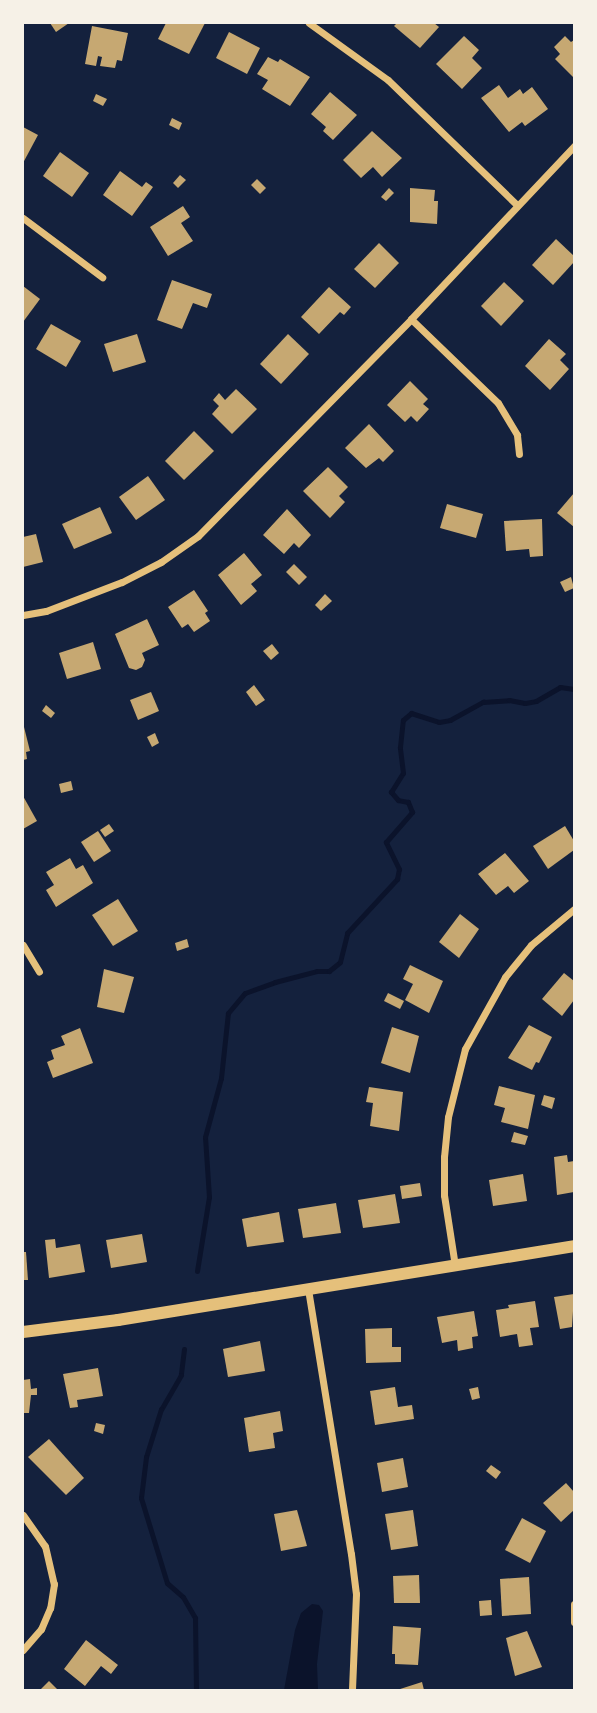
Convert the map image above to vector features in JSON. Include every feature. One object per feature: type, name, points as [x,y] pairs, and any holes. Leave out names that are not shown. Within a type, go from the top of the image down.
[{"type":"street","points":[[309,23],[388,80],[517,205]]},
{"type":"street","points":[[23,615],[46,611],[122,582],[160,562],[198,536],[411,319],[574,146]]},
{"type":"street","points":[[23,218],[102,277]]},
{"type":"street","points":[[411,319],[498,403],[517,435],[519,454]]},
{"type":"street","points":[[455,1266],[444,1195],[444,1157],[450,1105],[465,1049],[505,977],[531,945],[574,909]]},
{"type":"street","points":[[23,945],[39,972]]},
{"type":"street","points":[[23,1332],[574,1246]]},
{"type":"street","points":[[308,1289],[356,1594],[352,1690]]},
{"type":"street","points":[[23,1515],[45,1546],[54,1584],[50,1608],[41,1629],[23,1650]]},
{"type":"street","points":[[574,1604],[574,1622]]},
{"type":"water","points":[[312,1604],[319,1605],[323,1611],[317,1664],[318,1690],[284,1690],[295,1630],[301,1613]]},
{"type":"building","points":[[50,23],[69,23],[56,32]]},
{"type":"building","points":[[166,23],[205,23],[189,54],[158,39]]},
{"type":"building","points":[[397,23],[434,23],[439,27],[420,48],[394,26]]},
{"type":"building","points":[[92,26],[128,33],[122,61],[117,60],[115,68],[100,66],[102,57],[98,56],[96,66],[85,64]]},
{"type":"building","points":[[229,32],[260,48],[247,74],[216,58]]},
{"type":"building","points":[[464,36],[479,50],[472,58],[482,68],[462,89],[436,64]]},
{"type":"building","points":[[565,36],[571,42],[574,40],[574,78],[555,59],[560,54],[554,47]]},
{"type":"building","points":[[268,57],[278,62],[280,59],[310,77],[290,106],[262,89],[268,80],[257,74]]},
{"type":"building","points":[[499,85],[508,98],[520,89],[523,94],[532,87],[548,109],[525,126],[522,122],[509,132],[481,98]]},
{"type":"building","points":[[330,92],[357,115],[333,140],[323,131],[326,127],[311,114]]},
{"type":"building","points":[[96,94],[107,99],[103,106],[93,101]]},
{"type":"building","points":[[172,118],[182,123],[179,130],[169,125]]},
{"type":"building","points":[[23,127],[38,135],[23,163]]},
{"type":"building","points":[[372,131],[402,158],[382,177],[373,167],[361,178],[343,160]]},
{"type":"building","points":[[60,152],[89,173],[72,197],[43,176]]},
{"type":"building","points":[[120,171],[142,187],[146,182],[153,187],[132,216],[103,195]]},
{"type":"building","points":[[180,175],[186,180],[178,188],[173,183]]},
{"type":"building","points":[[257,179],[266,188],[260,194],[251,185]]},
{"type":"building","points":[[389,188],[394,193],[386,201],[381,197]]},
{"type":"building","points":[[410,188],[435,190],[434,201],[438,201],[437,224],[410,222]]},
{"type":"building","points":[[183,206],[190,217],[181,223],[193,241],[168,256],[150,227]]},
{"type":"building","points":[[556,239],[574,256],[574,262],[553,285],[532,265]]},
{"type":"building","points":[[379,243],[399,263],[375,288],[354,269]]},
{"type":"building","points":[[172,280],[212,294],[207,308],[193,303],[182,329],[157,320]]},
{"type":"building","points":[[504,282],[524,301],[501,326],[481,306]]},
{"type":"building","points":[[23,286],[40,299],[23,322]]},
{"type":"building","points":[[329,287],[351,307],[344,315],[340,312],[319,334],[301,317]]},
{"type":"building","points":[[51,324],[81,341],[66,367],[36,349]]},
{"type":"building","points":[[137,334],[146,362],[113,372],[104,344]]},
{"type":"building","points":[[288,334],[309,354],[281,384],[260,364]]},
{"type":"building","points":[[549,339],[566,354],[560,360],[569,369],[550,390],[525,366]]},
{"type":"building","points":[[410,381],[428,399],[423,404],[429,409],[417,422],[411,416],[405,422],[387,405]]},
{"type":"building","points":[[236,389],[257,409],[232,434],[212,414],[219,406],[213,400],[219,393],[225,400]]},
{"type":"building","points":[[369,424],[394,451],[383,462],[379,458],[366,468],[345,448]]},
{"type":"building","points":[[194,431],[214,451],[184,480],[165,461]]},
{"type":"building","points":[[328,467],[348,487],[339,496],[345,502],[330,518],[303,491]]},
{"type":"building","points":[[148,476],[165,500],[136,520],[119,497]]},
{"type":"building","points":[[574,493],[574,527],[557,513]]},
{"type":"building","points":[[447,504],[483,514],[476,538],[440,528]]},
{"type":"building","points":[[100,507],[112,533],[74,549],[62,524]]},
{"type":"building","points":[[287,509],[311,535],[299,548],[294,543],[284,554],[263,535]]},
{"type":"building","points":[[542,519],[543,556],[530,557],[529,549],[506,551],[504,521]]},
{"type":"building","points":[[36,534],[43,562],[23,567],[23,537]]},
{"type":"building","points":[[244,553],[262,575],[251,584],[257,591],[241,605],[218,575]]},
{"type":"building","points":[[294,564],[307,577],[299,585],[286,572]]},
{"type":"building","points":[[571,577],[574,588],[565,592],[560,582]]},
{"type":"building","points":[[194,590],[208,611],[205,613],[210,621],[194,632],[188,624],[182,628],[168,607]]},
{"type":"building","points":[[325,594],[332,601],[321,611],[315,605]]},
{"type":"building","points":[[147,619],[159,645],[142,653],[145,660],[142,667],[136,670],[129,668],[115,634]]},
{"type":"building","points":[[93,642],[101,669],[67,679],[59,653]]},
{"type":"building","points":[[272,644],[279,653],[271,660],[263,651]]},
{"type":"building","points":[[254,685],[265,700],[256,706],[246,692]]},
{"type":"building","points":[[151,692],[159,711],[138,720],[130,700]]},
{"type":"building","points":[[46,705],[55,713],[51,718],[42,711]]},
{"type":"building","points":[[24,727],[30,751],[26,752],[27,759],[23,760]]},
{"type":"building","points":[[155,733],[159,743],[152,747],[147,737]]},
{"type":"building","points":[[71,781],[73,790],[61,793],[59,784]]},
{"type":"building","points":[[23,796],[37,821],[23,829]]},
{"type":"building","points":[[109,824],[114,831],[105,837],[100,830]]},
{"type":"building","points":[[565,826],[574,841],[574,850],[548,869],[533,846]]},
{"type":"building","points":[[98,831],[111,851],[94,862],[81,842]]},
{"type":"building","points":[[505,853],[529,881],[514,893],[508,886],[496,895],[478,874]]},
{"type":"building","points":[[70,858],[76,869],[83,865],[93,883],[56,907],[46,890],[54,885],[46,872]]},
{"type":"building","points":[[118,899],[138,931],[113,946],[92,915]]},
{"type":"building","points":[[460,914],[479,929],[459,958],[439,942]]},
{"type":"building","points":[[187,939],[189,947],[177,951],[175,943]]},
{"type":"building","points":[[410,965],[443,981],[429,1013],[405,1000],[413,984],[403,979]]},
{"type":"building","points":[[104,969],[134,977],[124,1013],[97,1007]]},
{"type":"building","points":[[564,973],[574,981],[574,1000],[562,1016],[542,999]]},
{"type":"building","points":[[388,993],[404,1001],[400,1009],[384,1001]]},
{"type":"building","points":[[529,1025],[552,1037],[539,1063],[536,1062],[532,1070],[508,1058]]},
{"type":"building","points":[[392,1027],[419,1036],[410,1073],[381,1063]]},
{"type":"building","points":[[80,1028],[93,1063],[53,1078],[47,1062],[54,1059],[51,1050],[65,1045],[61,1036]]},
{"type":"building","points":[[499,1086],[535,1095],[528,1129],[501,1122],[505,1108],[494,1105]]},
{"type":"building","points":[[369,1087],[403,1092],[399,1131],[370,1126],[373,1103],[366,1102]]},
{"type":"building","points":[[544,1095],[555,1098],[552,1109],[541,1105]]},
{"type":"building","points":[[514,1132],[528,1136],[525,1145],[511,1142]]},
{"type":"building","points":[[567,1155],[568,1162],[574,1161],[574,1192],[557,1195],[554,1157]]},
{"type":"building","points":[[523,1174],[527,1201],[493,1206],[489,1180]]},
{"type":"building","points":[[420,1183],[422,1196],[402,1199],[400,1186]]},
{"type":"building","points":[[395,1194],[400,1223],[363,1228],[358,1200]]},
{"type":"building","points":[[336,1203],[341,1233],[303,1238],[298,1209]]},
{"type":"building","points":[[279,1212],[284,1242],[247,1247],[242,1219]]},
{"type":"building","points":[[142,1234],[147,1262],[111,1268],[106,1240]]},
{"type":"building","points":[[55,1239],[56,1248],[80,1244],[85,1272],[49,1278],[45,1240]]},
{"type":"building","points":[[23,1252],[26,1252],[28,1280],[23,1280]]},
{"type":"building","points":[[574,1294],[572,1327],[560,1329],[554,1297]]},
{"type":"building","points":[[535,1301],[539,1327],[530,1328],[533,1345],[519,1347],[517,1334],[500,1337],[496,1310],[509,1308],[508,1305]]},
{"type":"building","points":[[474,1311],[478,1336],[472,1337],[473,1348],[458,1351],[457,1340],[442,1343],[437,1317]]},
{"type":"building","points":[[392,1328],[392,1347],[401,1347],[401,1362],[366,1363],[365,1329]]},
{"type":"building","points":[[260,1341],[265,1371],[228,1377],[223,1349]]},
{"type":"building","points":[[98,1368],[103,1396],[77,1400],[78,1407],[70,1408],[63,1374]]},
{"type":"building","points":[[30,1379],[31,1389],[37,1388],[37,1395],[31,1395],[29,1413],[23,1413],[23,1380]]},
{"type":"building","points":[[395,1387],[398,1407],[412,1405],[414,1419],[375,1425],[370,1391]]},
{"type":"building","points":[[478,1387],[480,1398],[472,1400],[469,1389]]},
{"type":"building","points":[[280,1411],[283,1431],[273,1433],[275,1448],[249,1452],[244,1418]]},
{"type":"building","points":[[96,1423],[105,1425],[103,1434],[94,1431]]},
{"type":"building","points":[[49,1439],[84,1478],[66,1495],[28,1457]]},
{"type":"building","points":[[403,1458],[408,1487],[382,1492],[377,1463]]},
{"type":"building","points":[[491,1465],[501,1472],[496,1479],[486,1471]]},
{"type":"building","points":[[566,1483],[574,1492],[574,1510],[561,1522],[543,1503]]},
{"type":"building","points":[[297,1510],[307,1546],[281,1551],[274,1514]]},
{"type":"building","points":[[413,1510],[418,1546],[391,1550],[385,1514]]},
{"type":"building","points":[[522,1518],[546,1531],[530,1563],[505,1550]]},
{"type":"building","points":[[419,1575],[420,1603],[394,1603],[393,1576]]},
{"type":"building","points":[[529,1577],[531,1614],[502,1616],[500,1579]]},
{"type":"building","points":[[491,1600],[492,1615],[480,1616],[479,1601]]},
{"type":"building","points":[[393,1626],[421,1628],[418,1665],[395,1664],[395,1654],[392,1654]]},
{"type":"building","points":[[527,1631],[542,1667],[515,1676],[506,1638]]},
{"type":"building","points":[[86,1640],[118,1665],[111,1674],[101,1666],[85,1686],[64,1669]]},
{"type":"building","points":[[49,1681],[58,1690],[40,1690]]},
{"type":"building","points":[[422,1682],[424,1690],[397,1690]]},
{"type":"waterway","points":[[197,1271],[209,1197],[205,1137],[221,1078],[228,1013],[245,993],[275,982],[317,971],[329,971],[340,962],[347,933],[397,879],[399,869],[386,842],[412,812],[408,802],[398,800],[391,792],[403,773],[400,747],[403,720],[411,713],[439,722],[450,720],[483,702],[509,700],[525,703],[536,701],[560,687],[574,689]]},
{"type":"waterway","points":[[184,1349],[181,1375],[161,1409],[146,1457],[141,1498],[167,1583],[183,1597],[195,1618],[196,1690]]}]
